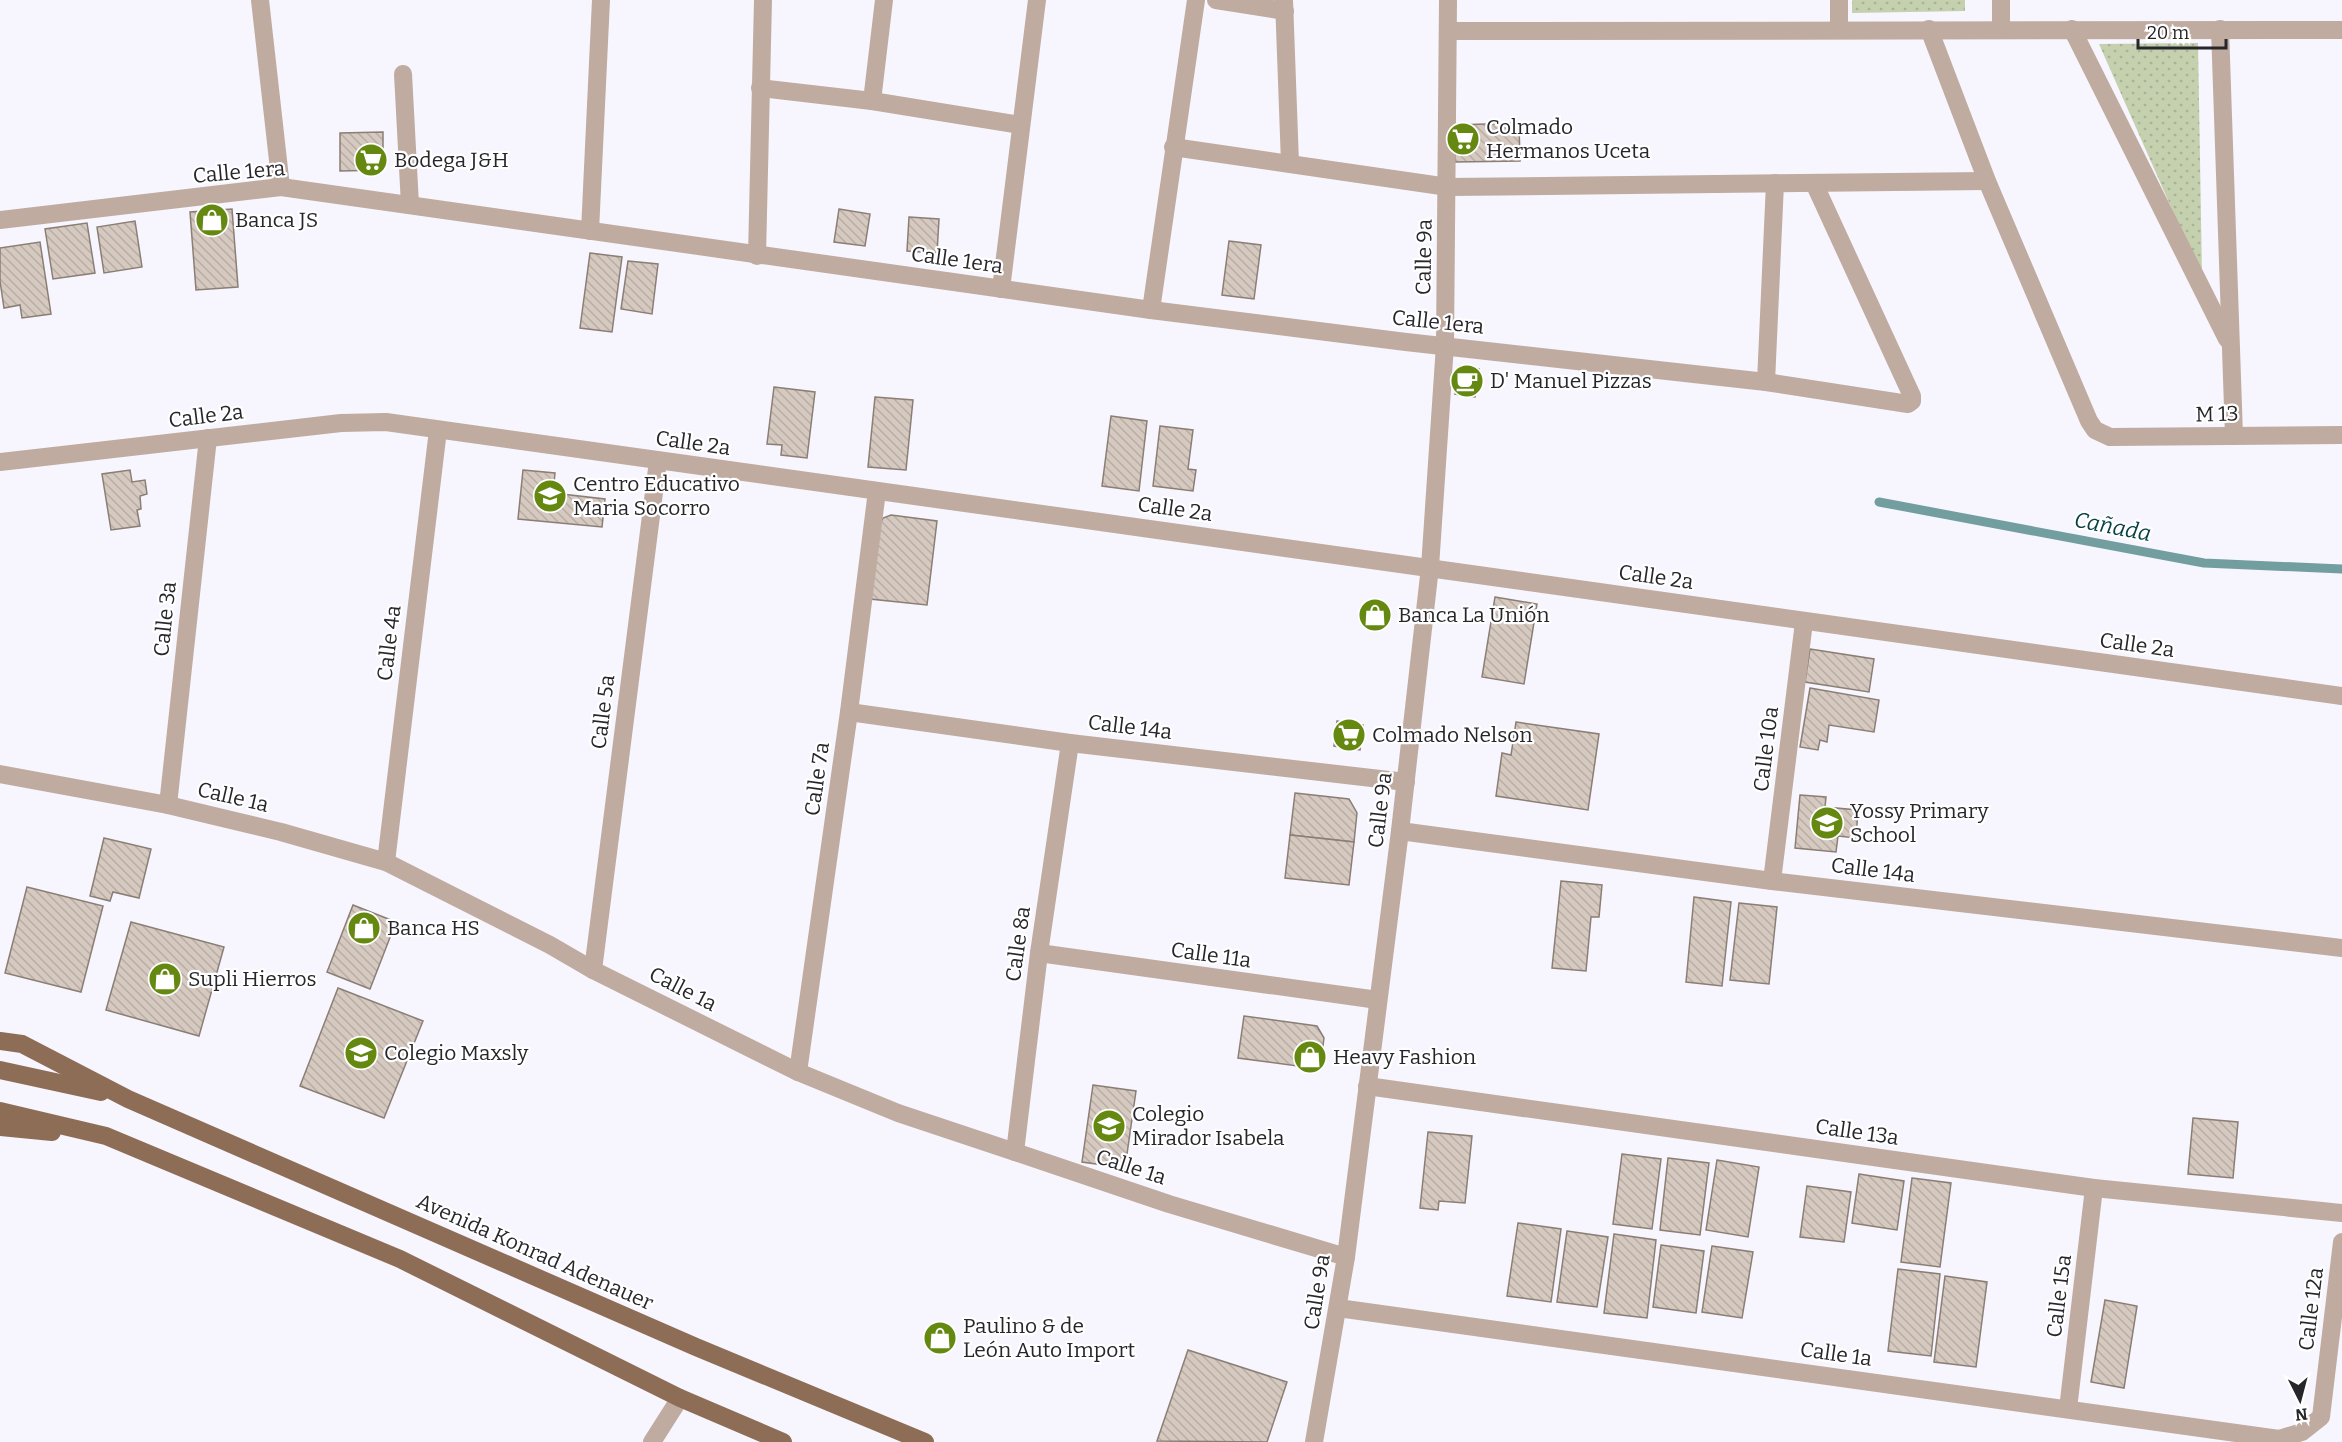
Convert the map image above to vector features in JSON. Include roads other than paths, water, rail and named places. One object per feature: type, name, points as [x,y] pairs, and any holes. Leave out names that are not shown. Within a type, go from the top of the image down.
[{"type":"main road","points":[[0,1041],[22,1044],[128,1099]]},
{"type":"main road","points":[[0,1070],[128,1099]]},
{"type":"main road","name":"Avenida Konrad Adenauer","points":[[128,1099],[696,1347],[925,1442]]},
{"type":"main road","points":[[0,1111],[106,1136],[400,1259],[680,1398],[783,1442]]},
{"type":"main road","points":[[0,1127],[106,1136]]},
{"type":"street","points":[[260,0],[281,187]]},
{"type":"street","points":[[590,231],[601,0]]},
{"type":"street","points":[[757,255],[763,0]]},
{"type":"street","points":[[872,101],[884,0]]},
{"type":"street","points":[[1001,289],[1037,0]]},
{"type":"street","points":[[1151,310],[1196,0]]},
{"type":"street","points":[[1216,0],[1284,6],[1290,163]]},
{"type":"street","name":"Calle 9a","points":[[1314,1442],[1346,1257],[1401,831],[1430,567],[1445,345],[1448,0]]},
{"type":"street","points":[[1839,0],[1839,30]]},
{"type":"street","points":[[2001,0],[2001,30]]},
{"type":"street","points":[[1173,147],[1448,187],[1986,181],[1929,29]]},
{"type":"street","points":[[2072,29],[2231,346]]},
{"type":"street","points":[[2220,29],[2234,436]]},
{"type":"street","points":[[1448,31],[2342,30]]},
{"type":"street","points":[[403,74],[410,206]]},
{"type":"street","points":[[760,88],[872,101],[1020,125]]},
{"type":"street","name":"M 13","points":[[1986,181],[2089,421],[2095,429],[2110,437],[2342,435]]},
{"type":"street","points":[[1766,381],[1775,183]]},
{"type":"street","name":"Calle 1era","points":[[0,220],[281,187],[1151,310],[1766,381],[1908,404],[1912,396],[1814,183]]},
{"type":"street","name":"Calle 2a","points":[[0,462],[364,421],[386,422],[2342,696]]},
{"type":"street","name":"Calle 4a","points":[[386,862],[438,430]]},
{"type":"street","name":"Calle 3a","points":[[168,805],[208,438]]},
{"type":"street","name":"Calle 5a","points":[[593,970],[658,461]]},
{"type":"street","name":"Calle 7a","points":[[798,1072],[849,712],[877,491]]},
{"type":"street","name":"Calle 10a","points":[[1772,881],[1804,622]]},
{"type":"street","name":"Calle 14a","points":[[849,712],[1070,743],[1406,782]]},
{"type":"street","name":"Calle 8a","points":[[1015,1152],[1039,954],[1070,743]]},
{"type":"street","name":"Calle 1a","points":[[0,774],[168,805],[281,832],[386,862],[550,945],[593,970],[798,1072],[898,1113],[1169,1204],[1346,1257]]},
{"type":"street","name":"Calle 14a","points":[[1401,831],[1772,881],[2342,948]]},
{"type":"street","name":"Calle 11a","points":[[1039,954],[1378,1000]]},
{"type":"street","name":"Calle 13a","points":[[1367,1086],[2094,1188],[2342,1213]]},
{"type":"street","name":"Calle 15a","points":[[2068,1409],[2094,1188]]},
{"type":"street","name":"Calle 12a","points":[[2321,1417],[2342,1242]]},
{"type":"street","name":"Calle 1a","points":[[1338,1308],[2279,1439],[2302,1432],[2321,1417]]},
{"type":"street","points":[[652,1442],[680,1398]]},
{"type":"waterway","name":"Cañada","points":[[1879,502],[2204,563],[2342,569]]},
{"type":"place","name":"Colmado Hermanos Uceta","points":[[1463,139]]},
{"type":"place","name":"Bodega J&H","points":[[371,160]]},
{"type":"place","name":"Banca JS","points":[[212,220]]},
{"type":"place","name":"D' Manuel Pizzas","points":[[1467,381]]},
{"type":"place","name":"Centro Educativo Maria Socorro","points":[[550,496]]},
{"type":"place","name":"Banca La Unión","points":[[1375,615]]},
{"type":"place","name":"Colmado Nelson","points":[[1349,735]]},
{"type":"place","name":"Yossy Primary School","points":[[1827,823]]},
{"type":"place","name":"Banca HS","points":[[364,928]]},
{"type":"place","name":"Supli Hierros","points":[[165,979]]},
{"type":"place","name":"Colegio Maxsly","points":[[361,1053]]},
{"type":"place","name":"Heavy Fashion","points":[[1310,1057]]},
{"type":"place","name":"Colegio Mirador Isabela","points":[[1109,1126]]},
{"type":"place","name":"Paulino & de León Auto Import","points":[[940,1338]]}]
